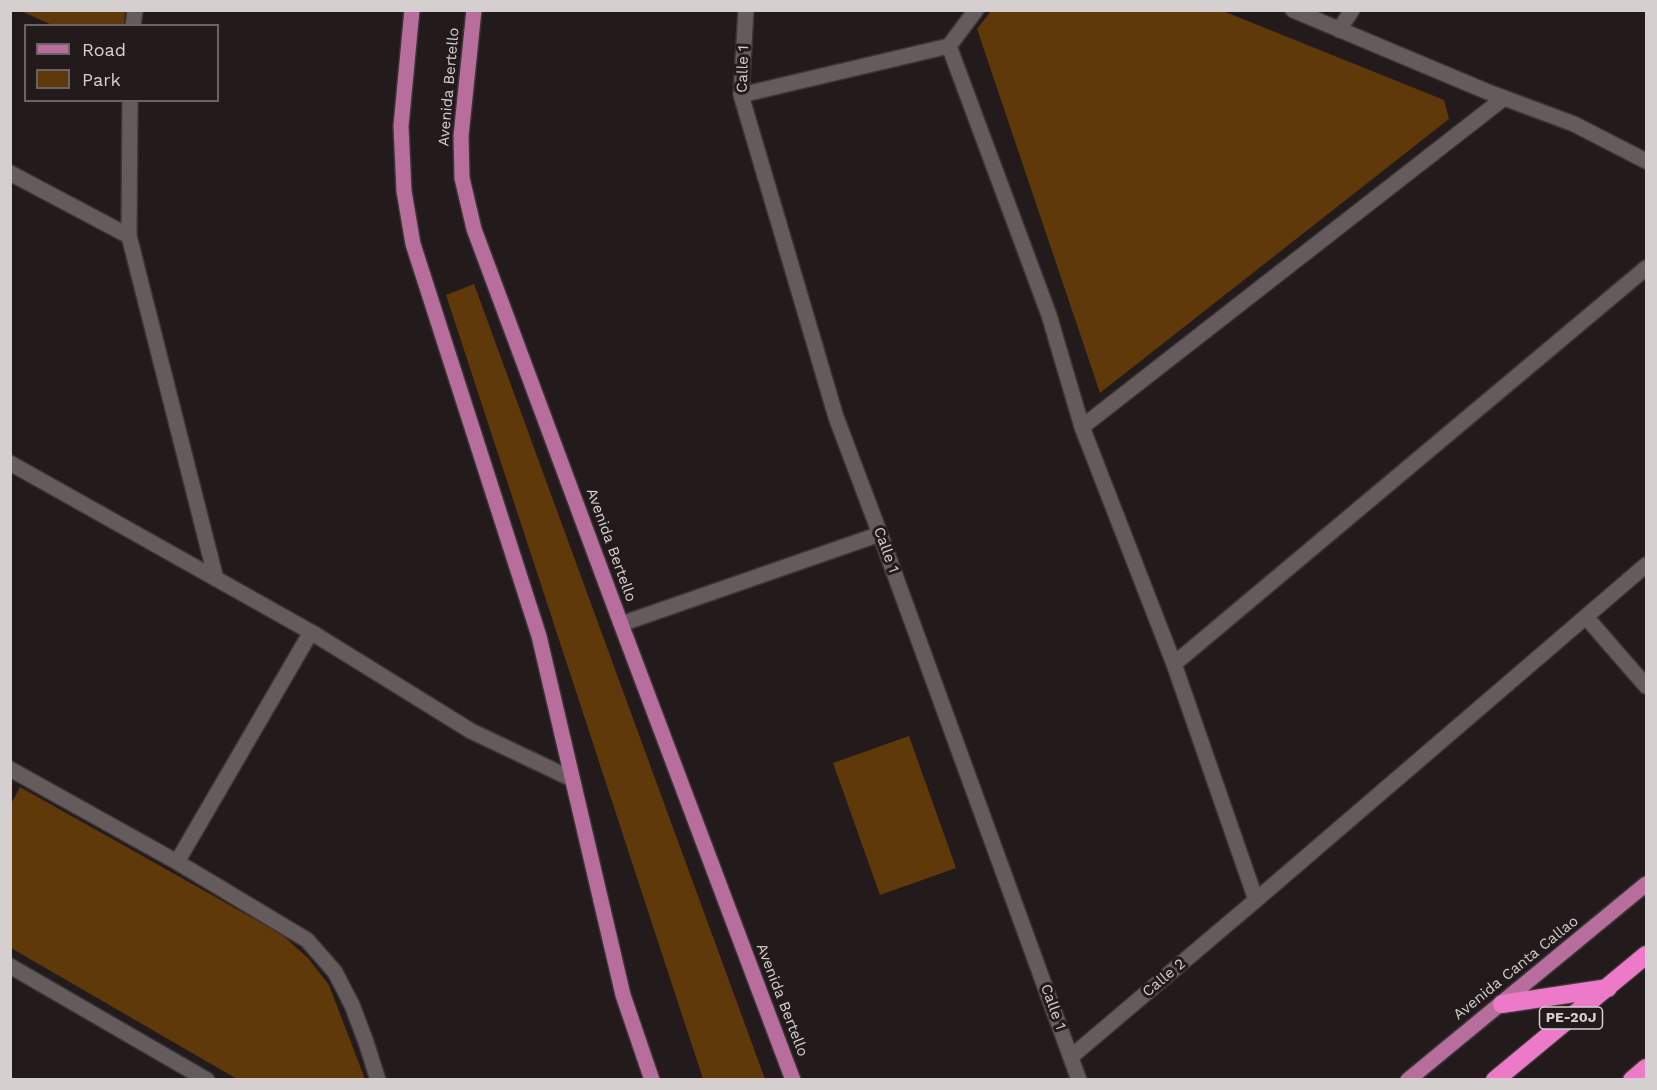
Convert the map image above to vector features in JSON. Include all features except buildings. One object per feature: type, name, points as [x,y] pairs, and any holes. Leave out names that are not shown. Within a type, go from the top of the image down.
[{"type":"highway","name":"PE-20J","points":[[1495,1080],[1647,956]]},
{"type":"highway","points":[[1502,1004],[1609,987]]},
{"type":"highway","points":[[1632,1080],[1647,1068]]},
{"type":"main road","points":[[412,10],[401,126],[404,191],[413,244],[539,636],[623,995],[652,1080]]},
{"type":"main road","name":"Avenida Bertello","points":[[474,10],[461,136],[462,178],[474,229],[793,1080]]},
{"type":"main road","name":"Avenida Canta Callao","points":[[1408,1080],[1647,884]]},
{"type":"street","name":"Calle 1","points":[[746,10],[741,95],[836,417],[1079,1080]]},
{"type":"street","points":[[741,95],[950,45],[976,10]]},
{"type":"street","points":[[1293,10],[1504,98],[1574,124],[1647,161]]},
{"type":"street","points":[[1339,30],[1352,10]]},
{"type":"street","points":[[950,45],[1049,315],[1082,427],[1174,664],[1256,900]]},
{"type":"street","points":[[1082,427],[1504,98]]},
{"type":"street","points":[[130,102],[129,236],[216,579]]},
{"type":"street","points":[[10,173],[129,236]]},
{"type":"street","points":[[1174,664],[1647,268]]},
{"type":"street","points":[[10,463],[311,632],[471,731],[572,779]]},
{"type":"street","points":[[621,624],[880,534]]},
{"type":"street","name":"Calle 2","points":[[1072,1056],[1647,565]]},
{"type":"street","points":[[1586,617],[1647,686]]},
{"type":"street","points":[[177,862],[311,632]]},
{"type":"street","points":[[13,776],[177,862],[307,940],[335,972],[344,988],[366,1042],[378,1080]]},
{"type":"street","points":[[10,966],[207,1080]]},
{"type":"green space","points":[[21,11],[125,11],[124,24],[50,24]]},
{"type":"green space","points":[[991,11],[1223,11],[1444,100],[1449,119],[1100,393],[977,29]]},
{"type":"green space","points":[[474,284],[765,1079],[703,1079],[446,295]]},
{"type":"green space","points":[[909,736],[956,868],[880,895],[833,763]]},
{"type":"green space","points":[[20,787],[281,934],[308,958],[329,985],[365,1079],[237,1079],[11,948],[11,804]]}]
